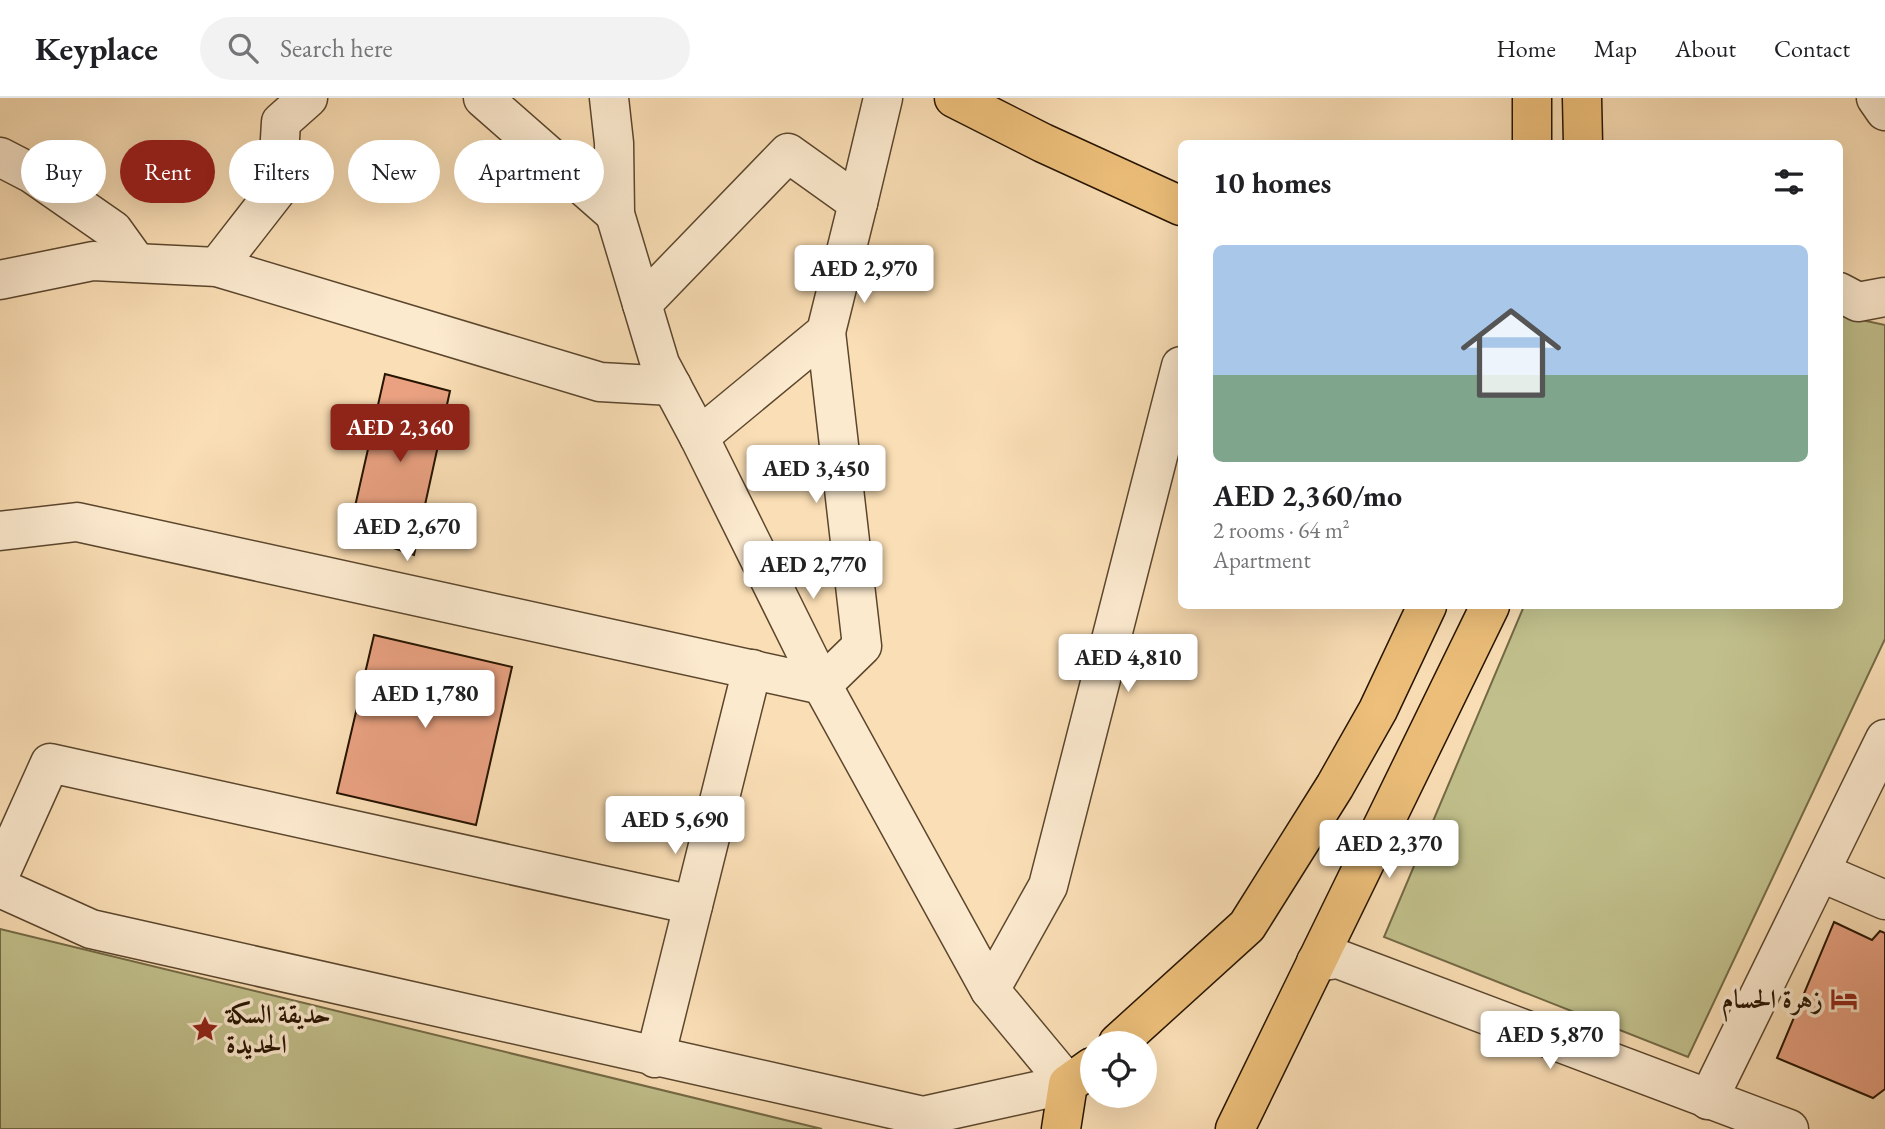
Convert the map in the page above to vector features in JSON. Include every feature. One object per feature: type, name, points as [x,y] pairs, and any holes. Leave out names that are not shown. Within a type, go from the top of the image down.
[{"type":"main road","points":[[954,98],[1043,143],[1178,205]]},
{"type":"main road","points":[[1532,98],[1532,140]]},
{"type":"main road","points":[[1582,98],[1583,140]]},
{"type":"main road","points":[[1131,1031],[1247,926],[1335,786],[1378,710],[1426,609]]},
{"type":"main road","points":[[1236,1129],[1489,609]]},
{"type":"main road","points":[[1061,1129],[1080,1075]]},
{"type":"street","points":[[217,267],[277,190],[281,122],[308,98]]},
{"type":"street","points":[[482,98],[615,214]]},
{"type":"street","points":[[609,98],[614,143],[615,214],[660,364],[822,685],[990,990],[1080,1075]]},
{"type":"street","points":[[822,685],[862,646],[826,332],[883,98]]},
{"type":"street","points":[[1877,98],[1885,111]]},
{"type":"street","points":[[642,304],[788,153],[858,203]]},
{"type":"street","points":[[0,157],[31,173],[113,230],[136,262]]},
{"type":"street","points":[[0,280],[93,261],[217,267],[600,383],[672,386]]},
{"type":"street","points":[[1843,294],[1858,302],[1885,297]]},
{"type":"street","points":[[699,437],[826,332]]},
{"type":"street","points":[[990,990],[1048,886],[1178,378]]},
{"type":"street","points":[[0,531],[77,522],[822,685]]},
{"type":"street","points":[[655,1058],[752,669]]},
{"type":"street","points":[[1708,1100],[1885,739]]},
{"type":"street","points":[[0,873],[50,762],[693,905]]},
{"type":"street","points":[[1820,872],[1885,900]]},
{"type":"street","points":[[0,888],[91,929],[540,1029],[655,1058],[923,1116],[1080,1075]]},
{"type":"street","points":[[1316,962],[1338,959],[1789,1129]]},
{"type":"shaded area","points":[[1843,312],[1857,319],[1885,325],[1885,639],[1688,1057],[1384,937],[1523,609],[1843,609]]},
{"type":"shaded area","name":"حديقة السكة الحديدة","points":[[0,929],[822,1129],[0,1129]]},
{"type":"building","points":[[385,374],[450,391],[414,555],[349,533]]},
{"type":"building","points":[[374,635],[512,667],[476,825],[337,793]]},
{"type":"building","name":"زهرة الحسام","points":[[1834,922],[1872,940],[1880,931],[1885,933],[1885,1089],[1873,1098],[1777,1058]]},
{"type":"place","name":"زهرة الحسام","points":[[1844,999]]},
{"type":"place","name":"حديقة السكة الحديدة","points":[[205,1029]]}]
